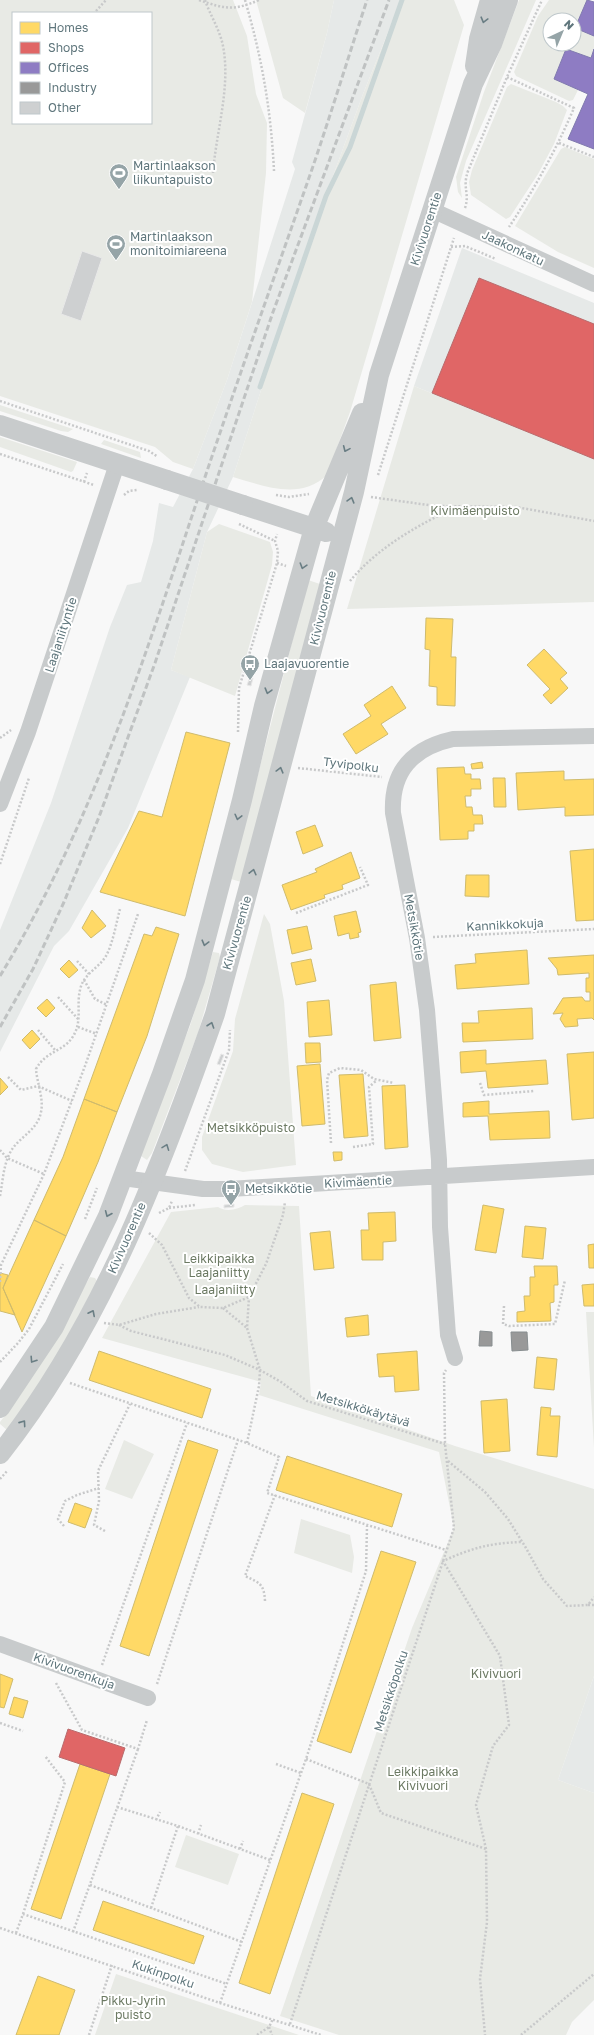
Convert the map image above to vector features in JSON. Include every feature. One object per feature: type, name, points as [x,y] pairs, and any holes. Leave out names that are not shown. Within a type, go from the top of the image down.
[{"type":"street","name":"Kivivuorentie","points":[[473,84],[479,39],[490,0]]},
{"type":"street","name":"Kivivuorentie","points":[[0,1454],[44,1393],[76,1344],[106,1284],[152,1183],[215,1014],[354,492],[379,375],[473,84],[492,44],[508,0]]},
{"type":"street","name":"Jaakonkatu","points":[[432,210],[594,284]]},
{"type":"street","name":"Kivivuorentie","points":[[0,1408],[54,1327],[108,1216],[162,1074],[195,980],[238,816],[264,706],[314,528],[344,454],[379,375]]},
{"type":"street","points":[[0,425],[167,480],[240,514],[314,528],[341,538]]},
{"type":"street","name":"Laajaniityntie","points":[[0,803],[28,732],[117,464]]},
{"type":"street","name":"Metsikkötie","points":[[455,1358],[448,1335],[438,1177],[439,1160],[431,1046],[417,938],[393,813],[392,797],[402,770],[413,757],[438,742],[453,738],[594,736]]},
{"type":"street","name":"Kivimäentie","points":[[123,1178],[203,1189],[229,1189],[594,1168]]},
{"type":"street","name":"Kivivuorenkuja","points":[[0,1644],[148,1698]]},
{"type":"path","points":[[96,11],[106,0]]},
{"type":"path","points":[[199,0],[227,9],[246,6],[259,0]]},
{"type":"path","points":[[245,0],[266,83],[272,130],[274,170]]},
{"type":"path","points":[[375,482],[459,222],[468,200],[464,182],[507,77],[542,0]]},
{"type":"path","points":[[205,1],[223,45],[225,70],[222,107],[213,173]]},
{"type":"path","points":[[507,77],[574,108],[559,143],[535,188],[509,227]]},
{"type":"path","points":[[559,143],[594,157]]},
{"type":"path","points":[[0,401],[149,451]]},
{"type":"path","points":[[0,454],[125,496],[129,491],[142,492]]},
{"type":"path","points":[[373,489],[370,497],[418,505],[516,507],[594,521]]},
{"type":"path","points":[[347,585],[361,568],[383,550],[433,518],[459,507]]},
{"type":"path","points":[[238,734],[240,688],[277,563],[278,551],[275,541],[240,514]]},
{"type":"path","name":"Tyvipolku","points":[[295,767],[381,777],[397,783]]},
{"type":"path","points":[[296,913],[368,885],[360,867]]},
{"type":"path","points":[[0,1196],[7,1158],[15,1144],[31,1130],[41,1114],[42,1107],[36,1069],[45,1056],[66,1045],[78,1027],[80,1021],[79,991],[84,980],[102,962],[107,954],[120,909]]},
{"type":"path","points":[[0,1282],[0,1265],[44,1174],[97,1034],[138,914]]},
{"type":"path","name":"Kannikkokuja","points":[[417,938],[594,929]]},
{"type":"path","points":[[77,961],[89,974]]},
{"type":"path","points":[[84,980],[95,999],[107,1005]]},
{"type":"path","points":[[58,997],[80,1021]]},
{"type":"path","points":[[78,1027],[97,1034]]},
{"type":"path","points":[[38,1030],[55,1050]]},
{"type":"path","points":[[331,1143],[327,1080],[329,1073],[340,1068],[361,1070],[377,1080],[394,1083]]},
{"type":"path","points":[[8,1077],[21,1090],[38,1086],[72,1101]]},
{"type":"path","points":[[353,1146],[373,1144],[369,1087],[377,1080]]},
{"type":"path","points":[[480,1082],[484,1095],[534,1092]]},
{"type":"path","points":[[0,1150],[7,1158],[44,1174]]},
{"type":"path","points":[[84,1221],[98,1187]]},
{"type":"path","points":[[247,1443],[259,1386],[260,1370],[247,1328],[249,1296],[266,1264],[282,1215],[285,1200]]},
{"type":"path","points":[[149,1233],[162,1245],[189,1298],[200,1307]]},
{"type":"path","points":[[0,1362],[29,1329],[64,1261]]},
{"type":"path","points":[[504,1306],[503,1324],[509,1326],[555,1324],[565,1280]]},
{"type":"path","points":[[104,1323],[119,1325],[156,1314],[200,1307],[223,1308],[249,1296]]},
{"type":"path","points":[[223,1308],[247,1328]]},
{"type":"path","name":"Metsikkökäytävä","points":[[119,1325],[131,1331],[225,1355],[260,1370],[281,1382],[307,1401],[445,1444]]},
{"type":"path","name":"Metsikköpolku","points":[[290,2024],[454,1528],[448,1483],[448,1460],[445,1444],[444,1373],[455,1358]]},
{"type":"path","points":[[70,1383],[247,1443],[279,1457],[267,1493],[446,1550]]},
{"type":"path","points":[[104,1531],[94,1525],[99,1501],[98,1471],[130,1404]]},
{"type":"path","points":[[102,1666],[187,1423]]},
{"type":"path","points":[[157,1684],[238,1440]]},
{"type":"path","points":[[448,1460],[485,1492],[508,1519],[543,1580],[567,1606],[594,1605]]},
{"type":"path","points":[[64,1526],[58,1519],[65,1501],[77,1495],[99,1488]]},
{"type":"path","points":[[265,1601],[264,1589],[258,1582],[245,1576],[275,1495]]},
{"type":"path","points":[[220,2003],[306,1759],[366,1571],[368,1526]]},
{"type":"path","points":[[485,2035],[480,1979],[487,1922],[486,1849],[476,1805],[493,1746],[509,1725],[500,1656],[443,1561],[470,1549],[493,1543],[522,1542]]},
{"type":"path","points":[[588,1605],[594,1597]]},
{"type":"path","points":[[54,1681],[59,1686],[82,1730],[138,1749]]},
{"type":"path","points":[[73,1932],[147,1720]]},
{"type":"path","points":[[0,1723],[23,1731]]},
{"type":"path","points":[[16,1933],[65,1782],[45,1756]]},
{"type":"path","points":[[306,1759],[369,1784],[381,1813],[486,1849]]},
{"type":"path","points":[[276,1764],[301,1773]]},
{"type":"path","points":[[117,1807],[178,1826],[270,1860]]},
{"type":"path","points":[[156,1820],[160,1812]]},
{"type":"path","points":[[198,1834],[201,1825]]},
{"type":"path","points":[[151,1908],[178,1826]]},
{"type":"path","points":[[240,1849],[243,1841]]},
{"type":"path","points":[[90,1885],[242,1942]]},
{"type":"path","points":[[23,1914],[227,1984]]},
{"type":"path","name":"Kukinpolku","points":[[0,1928],[220,2003],[321,2035]]},
{"type":"path","points":[[88,2035],[112,1965]]},
{"type":"path","points":[[521,2035],[594,1974]]},
{"type":"path","points":[[257,2035],[269,2028],[273,2019]]},
{"type":"path","points":[[269,2028],[272,2035]]},
{"type":"shaded area","points":[[334,0],[401,0],[363,94],[311,236],[233,477],[207,532],[171,670],[190,677],[128,828],[69,931],[54,946],[0,1052],[0,930],[51,803],[110,627],[127,585],[141,582],[153,541],[159,503],[173,507],[193,469],[227,380],[295,169],[292,162],[327,33]]},
{"type":"shaded area","points":[[462,248],[594,303],[594,459],[414,386]]},
{"type":"shaded area","points":[[594,1676],[594,1793],[558,1780]]},
{"type":"green space","name":"Martinlaakson liikuntapuisto","points":[[0,0],[233,0],[247,36],[256,94],[267,123],[266,173],[252,302],[227,380],[193,469],[173,462],[155,447],[0,396]]},
{"type":"green space","points":[[256,0],[334,0],[327,33],[305,113],[283,98]]},
{"type":"green space","points":[[401,0],[454,0],[464,25],[350,412],[327,475],[316,483],[305,488],[282,489],[233,477],[311,236],[363,94]]},
{"type":"green space","points":[[519,0],[536,0],[466,161],[460,183],[462,198],[458,192],[456,177],[484,92]]},
{"type":"green space","points":[[549,0],[587,0],[582,12],[542,12],[542,52],[565,52],[554,79],[578,90],[573,100],[569,101],[516,76],[514,72],[538,16]]},
{"type":"green space","points":[[582,31],[594,36],[594,49],[591,58],[574,52],[582,52]]},
{"type":"green space","points":[[511,84],[556,102],[567,110],[554,144],[538,174],[510,217],[506,219],[471,195],[469,182],[472,170],[507,87]]},
{"type":"green space","points":[[565,147],[594,159],[594,268],[558,252],[515,226],[561,149]]},
{"type":"green space","name":"Kivimäenpuisto","points":[[414,386],[594,459],[594,602],[347,609]]},
{"type":"green space","points":[[0,405],[73,429],[68,432],[61,431],[0,411]]},
{"type":"green space","points":[[0,437],[77,462],[73,471],[71,472],[0,447]]},
{"type":"green space","points":[[104,440],[140,452],[141,458],[101,444]]},
{"type":"green space","points":[[219,524],[270,542],[273,552],[272,565],[235,696],[171,670],[207,532]]},
{"type":"green space","points":[[308,580],[320,584],[241,882],[231,879]]},
{"type":"green space","name":"Metsikköpuisto","points":[[264,914],[270,924],[284,1001],[296,1165],[243,1172],[212,1164],[202,1150],[202,1137],[233,1051],[235,1019]]},
{"type":"green space","points":[[213,952],[219,953],[220,957],[198,1033],[152,1153],[147,1160],[141,1156],[141,1147],[190,1026]]},
{"type":"green space","name":"Kivivuori","points":[[245,1205],[299,1206],[311,1396],[455,1446],[594,1489],[594,1676],[558,1780],[594,1793],[594,2000],[572,2022],[566,2035],[339,2035],[280,2016],[412,1628],[454,1528],[439,1452],[259,1395],[261,1382],[102,1338],[171,1212],[218,1207],[224,1210],[232,1210]]},
{"type":"green space","points":[[90,1277],[95,1278],[97,1281],[52,1366],[7,1430],[0,1424],[0,1422],[19,1397]]},
{"type":"green space","points":[[586,1312],[594,1312],[594,1448]]},
{"type":"green space","points":[[124,1440],[154,1454],[132,1499],[105,1489]]},
{"type":"green space","points":[[301,1519],[350,1535],[354,1557],[352,1573],[294,1553]]},
{"type":"green space","points":[[186,1835],[239,1854],[228,1885],[175,1867]]},
{"type":"green space","name":"Pikku-Jyrin puisto","points":[[116,1974],[299,2035],[95,2035]]},
{"type":"building: Homes","points":[[426,618],[453,619],[451,657],[456,657],[455,706],[437,705],[437,687],[429,686],[430,650],[425,649]]},
{"type":"building: Homes","points":[[544,649],[567,673],[560,679],[568,688],[551,704],[543,695],[550,689],[527,665]]},
{"type":"building: Homes","points":[[392,686],[406,708],[381,724],[388,734],[356,754],[343,734],[371,716],[364,705]]},
{"type":"building: Homes","points":[[186,732],[230,743],[185,916],[100,892],[139,811],[162,817]]},
{"type":"building: Homes","points":[[482,762],[483,768],[472,769],[471,764]]},
{"type":"building: Homes","points":[[464,767],[465,774],[471,774],[471,779],[480,779],[481,789],[471,789],[471,796],[465,796],[466,807],[472,807],[473,815],[482,815],[483,824],[474,824],[474,831],[468,831],[468,839],[440,840],[437,768]]},
{"type":"building: Homes","points":[[564,771],[564,780],[594,779],[594,815],[565,816],[565,807],[518,810],[516,773]]},
{"type":"building: Homes","points":[[493,778],[505,778],[506,807],[494,807]]},
{"type":"building: Homes","points":[[315,825],[323,846],[303,854],[296,832]]},
{"type":"building: Homes","points":[[594,849],[594,920],[576,921],[570,851]]},
{"type":"building: Homes","points":[[351,852],[360,878],[342,885],[343,889],[324,895],[325,898],[291,910],[282,885],[317,872],[315,869]]},
{"type":"building: Homes","points":[[466,875],[489,875],[489,897],[465,896]]},
{"type":"building: Homes","points":[[92,910],[106,926],[91,938],[82,928]]},
{"type":"building: Homes","points":[[356,911],[361,932],[358,933],[359,937],[350,939],[349,933],[338,936],[334,916]]},
{"type":"building: Homes","points":[[307,926],[312,949],[292,954],[287,930]]},
{"type":"building: Homes","points":[[156,927],[179,934],[147,1036],[117,1112],[84,1099],[144,934],[152,936]]},
{"type":"building: Homes","points":[[527,950],[529,984],[457,989],[455,965],[476,963],[475,954]]},
{"type":"building: Homes","points":[[594,955],[594,1020],[592,1018],[577,1019],[578,1026],[565,1027],[560,1019],[563,1013],[553,1014],[563,998],[582,997],[585,1001],[590,1001],[590,992],[586,992],[586,978],[589,978],[589,973],[558,975],[557,969],[548,958]]},
{"type":"building: Homes","points":[[311,959],[316,981],[296,985],[291,963]]},
{"type":"building: Homes","points":[[69,960],[78,970],[69,978],[60,969]]},
{"type":"building: Homes","points":[[396,982],[401,1038],[374,1041],[370,985]]},
{"type":"building: Homes","points":[[47,999],[55,1008],[46,1017],[37,1008]]},
{"type":"building: Homes","points":[[329,1000],[332,1035],[309,1037],[307,1002]]},
{"type":"building: Homes","points":[[532,1008],[533,1039],[463,1042],[462,1023],[479,1023],[478,1011]]},
{"type":"building: Homes","points":[[32,1030],[40,1039],[30,1049],[22,1040]]},
{"type":"building: Homes","points":[[305,1043],[320,1043],[321,1062],[306,1063]]},
{"type":"building: Homes","points":[[486,1050],[486,1064],[546,1060],[548,1084],[488,1088],[486,1071],[461,1073],[460,1052]]},
{"type":"building: Homes","points":[[594,1052],[594,1118],[572,1120],[567,1054]]},
{"type":"building: Homes","points":[[320,1064],[325,1124],[302,1126],[297,1066]]},
{"type":"building: Homes","points":[[363,1074],[368,1136],[344,1138],[339,1075]]},
{"type":"building: Homes","points":[[0,1078],[8,1087],[0,1095]]},
{"type":"building: Homes","points":[[405,1085],[408,1147],[385,1149],[382,1086]]},
{"type":"building: Homes","points":[[84,1099],[117,1112],[98,1162],[66,1236],[34,1220],[63,1157]]},
{"type":"building: Homes","points":[[489,1101],[489,1114],[549,1111],[550,1138],[490,1140],[488,1116],[463,1117],[463,1103]]},
{"type":"building: Homes","points":[[333,1152],[342,1152],[342,1160],[334,1161]]},
{"type":"building: Homes","points":[[483,1205],[504,1209],[496,1253],[475,1250]]},
{"type":"building: Homes","points":[[395,1212],[396,1241],[383,1242],[383,1260],[362,1260],[361,1230],[369,1230],[368,1213]]},
{"type":"building: Homes","points":[[34,1220],[66,1236],[22,1332],[3,1288]]},
{"type":"building: Homes","points":[[525,1226],[546,1228],[543,1259],[522,1257]]},
{"type":"building: Homes","points":[[330,1231],[334,1268],[314,1270],[310,1233]]},
{"type":"building: Homes","points":[[594,1244],[594,1268],[589,1268],[588,1245]]},
{"type":"building: Homes","points":[[534,1266],[557,1266],[558,1285],[554,1285],[554,1302],[550,1303],[551,1321],[517,1322],[517,1312],[525,1311],[524,1296],[530,1296],[530,1277],[535,1277]]},
{"type":"building: Homes","points":[[0,1273],[8,1275],[3,1288],[15,1315],[0,1311]]},
{"type":"building: Homes","points":[[594,1284],[594,1306],[584,1306],[582,1285]]},
{"type":"building: Homes","points":[[368,1315],[369,1335],[347,1337],[345,1318]]},
{"type":"building: Homes","points":[[99,1351],[211,1389],[202,1418],[89,1380]]},
{"type":"building: Homes","points":[[417,1351],[419,1390],[395,1392],[394,1376],[379,1377],[377,1354]]},
{"type":"building: Homes","points":[[537,1357],[557,1359],[554,1390],[534,1388]]},
{"type":"building: Homes","points":[[507,1399],[510,1451],[484,1453],[481,1401]]},
{"type":"building: Homes","points":[[541,1407],[551,1408],[550,1416],[560,1416],[557,1457],[537,1455]]},
{"type":"building: Homes","points":[[188,1440],[218,1450],[149,1656],[120,1646]]},
{"type":"building: Homes","points":[[287,1456],[402,1494],[392,1527],[276,1490]]},
{"type":"building: Homes","points":[[75,1503],[92,1509],[85,1528],[68,1522]]},
{"type":"building: Homes","points":[[381,1551],[416,1562],[351,1753],[317,1741]]},
{"type":"building: Homes","points":[[0,1674],[13,1679],[4,1708],[0,1707]]},
{"type":"building: Homes","points":[[14,1697],[28,1701],[23,1718],[9,1714]]},
{"type":"building: Homes","points":[[80,1764],[110,1774],[61,1919],[31,1909]]},
{"type":"building: Homes","points":[[302,1793],[334,1804],[270,1994],[239,1983]]},
{"type":"building: Homes","points":[[103,1901],[204,1936],[194,1964],[93,1930]]},
{"type":"building: Homes","points":[[38,1976],[75,1990],[59,2035],[16,2035]]},
{"type":"building: Shops","points":[[479,278],[594,324],[594,459],[432,393]]},
{"type":"building: Shops","points":[[68,1729],[125,1748],[116,1776],[59,1757]]},
{"type":"building: Offices","points":[[587,0],[594,2],[594,36],[582,31],[582,12]]},
{"type":"building: Offices","points":[[594,49],[594,149],[568,139],[588,94],[554,79],[565,52],[574,52],[591,58]]},
{"type":"building: Industry","points":[[480,1331],[492,1332],[492,1346],[479,1346]]},
{"type":"building: Industry","points":[[511,1332],[527,1332],[528,1350],[512,1351]]},
{"type":"building: Other","points":[[82,251],[102,258],[81,321],[61,314]]},
{"type":"building: Other","points":[[250,677],[253,678],[251,686],[247,685]]},
{"type":"building: Other","points":[[221,1054],[224,1055],[220,1065],[217,1064]]},
{"type":"building: Other","points":[[234,1204],[234,1207],[224,1208],[224,1205]]},
{"type":"waterway","points":[[260,387],[326,196],[350,147],[402,0]]},
{"type":"railway","points":[[0,976],[64,857],[91,795],[140,669],[310,175],[367,0]]},
{"type":"railway","points":[[0,1027],[33,969],[64,902],[99,817],[155,663],[273,312],[389,0]]},
{"type":"place","name":"Martinlaakson liikuntapuisto","points":[[119,190]]},
{"type":"place","name":"Martinlaakson monitoimiareena","points":[[116,261]]},
{"type":"place","name":"Laajavuorentie","points":[[250,681]]},
{"type":"place","name":"Metsikkötie","points":[[231,1206]]},
{"type":"park label","name":"Leikkipaikka Laajaniitty","points":[[219,1266]]},
{"type":"park label","name":"Laajaniitty","points":[[225,1290]]},
{"type":"park label","name":"Leikkipaikka Kivivuori","points":[[423,1779]]}]
